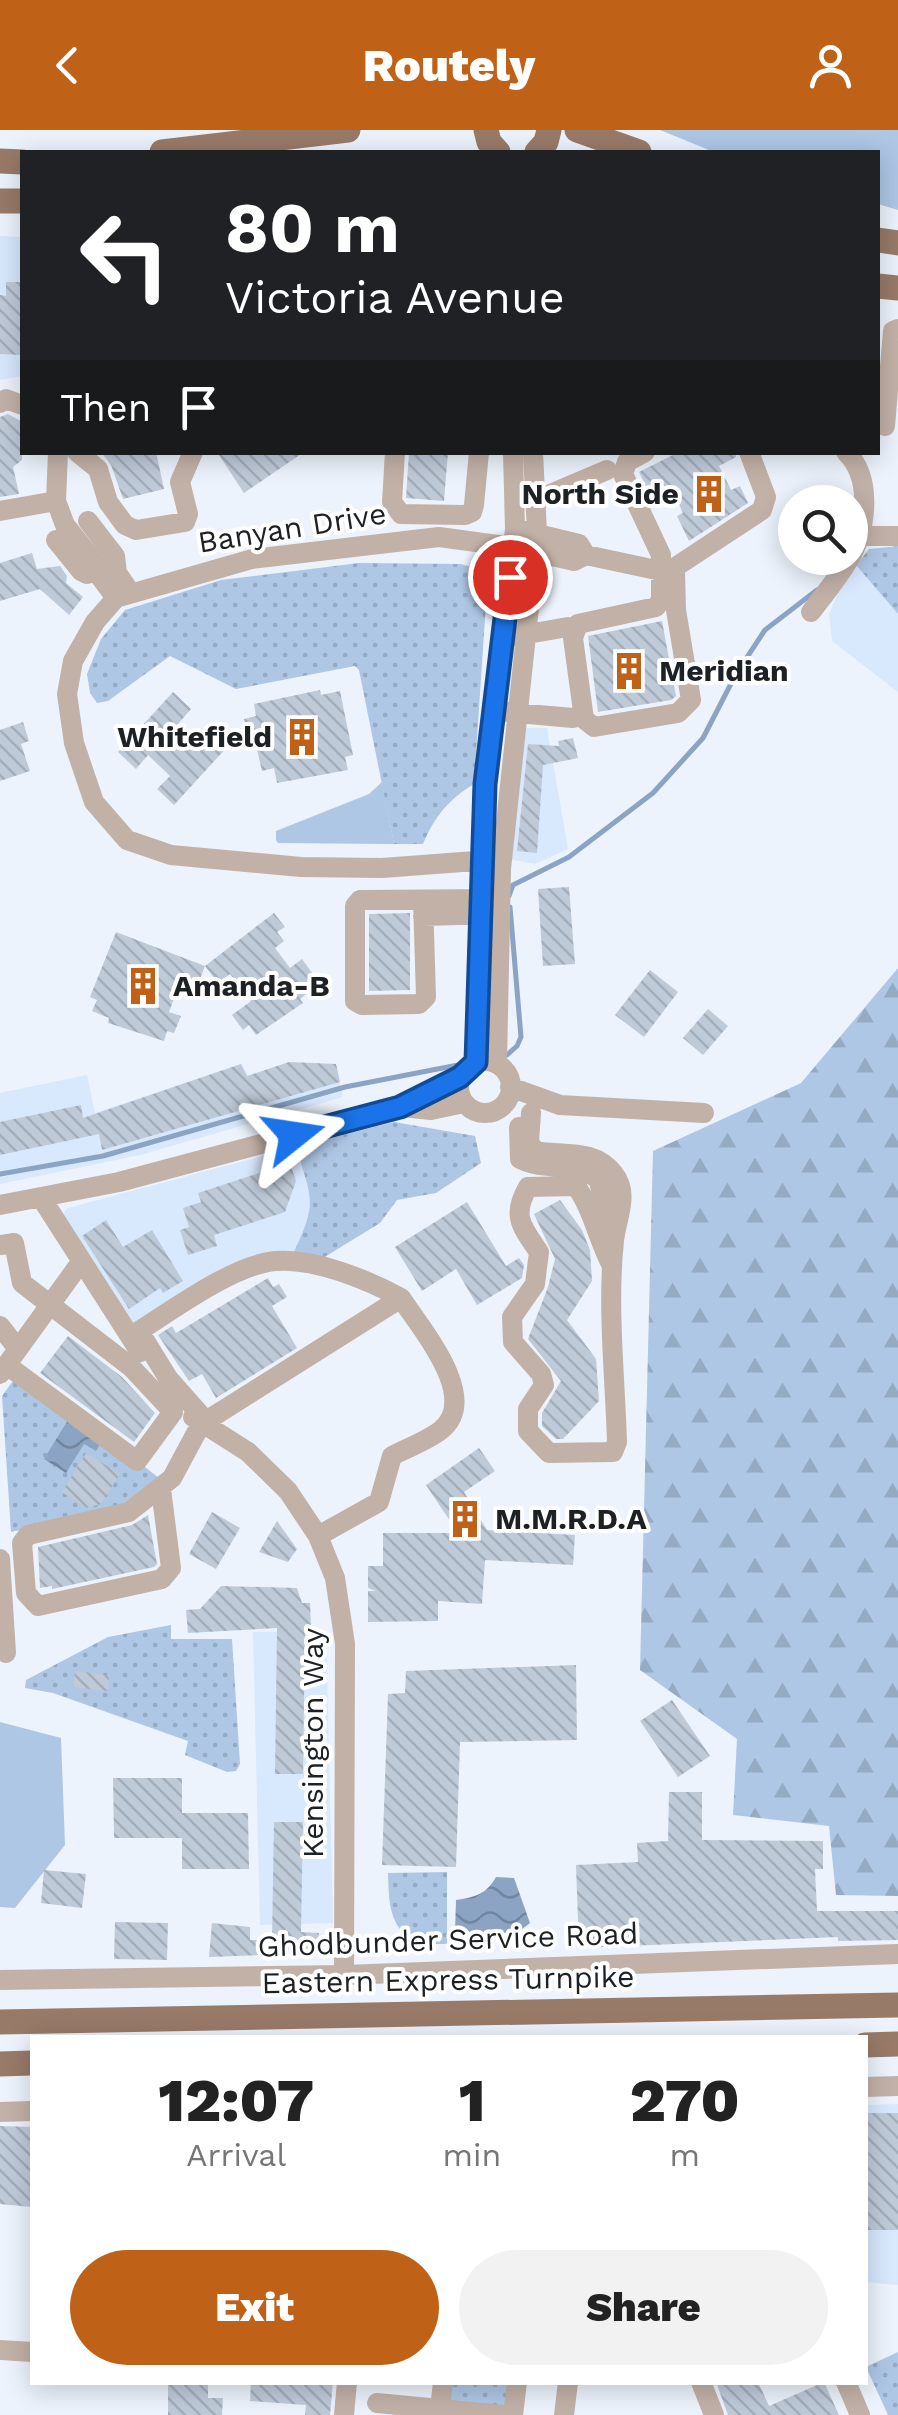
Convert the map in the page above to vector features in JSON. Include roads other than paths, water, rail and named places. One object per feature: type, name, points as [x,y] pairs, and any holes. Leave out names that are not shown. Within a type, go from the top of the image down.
[{"type":"main road","points":[[179,150],[348,130]]},
{"type":"main road","points":[[587,132],[634,150]]},
{"type":"main road","name":"Eastern Express Turnpike","points":[[0,2022],[898,2005]]},
{"type":"main road","points":[[868,2045],[898,2044]]},
{"type":"main road","points":[[0,2064],[30,2063]]},
{"type":"street","points":[[887,426],[893,331],[898,329]]},
{"type":"street","points":[[58,455],[56,501],[65,526],[93,560],[95,570],[123,595]]},
{"type":"street","points":[[81,455],[98,468],[108,502],[125,525],[136,530],[184,522],[188,514],[180,482],[191,455]]},
{"type":"street","points":[[395,455],[394,510],[401,514],[465,515],[472,512],[474,505],[479,455]]},
{"type":"street","points":[[513,455],[514,538],[485,784],[493,860],[489,975],[478,1067],[458,1090],[464,1103],[481,1113],[518,1110],[538,1114],[560,1105]]},
{"type":"street","points":[[493,860],[509,786],[528,635],[536,542],[533,455]]},
{"type":"street","points":[[639,455],[626,462],[623,474],[667,572],[691,700],[678,713],[594,728],[584,719],[573,638],[578,624],[656,608],[667,572],[762,510],[766,497],[749,455]]},
{"type":"street","points":[[848,455],[862,475],[863,485]]},
{"type":"street","points":[[534,501],[608,470]]},
{"type":"street","points":[[0,512],[56,501]]},
{"type":"street","points":[[88,521],[114,556],[123,595]]},
{"type":"street","points":[[868,536],[898,536]]},
{"type":"street","name":"Banyan Drive","points":[[123,595],[252,558],[439,537],[514,538],[536,542],[574,561],[586,554],[667,572]]},
{"type":"street","points":[[56,540],[80,571],[87,574],[114,556]]},
{"type":"street","points":[[812,612],[838,575]]},
{"type":"street","points":[[123,595],[94,622],[73,662],[67,694],[74,743],[94,802],[126,840],[170,855],[284,866],[382,868],[493,860]]},
{"type":"street","points":[[504,637],[568,626]]},
{"type":"street","points":[[492,711],[574,718]]},
{"type":"street","points":[[485,784],[509,786]]},
{"type":"street","points":[[423,908],[426,997],[420,1004],[362,1005],[355,1001],[355,906],[360,900],[423,908],[491,906]]},
{"type":"street","points":[[0,1206],[42,1199],[400,1107],[478,1067],[508,1074],[509,1096],[529,1142],[542,1158],[579,1167],[598,1179],[614,1234],[618,1442],[613,1452],[549,1454],[528,1432],[528,1409],[544,1386],[542,1374],[513,1342],[512,1316],[535,1284],[539,1252],[519,1222],[520,1200],[528,1187],[576,1186],[612,1266]]},
{"type":"street","points":[[510,1087],[560,1105],[704,1114]]},
{"type":"street","points":[[400,1107],[432,1110],[464,1103]]},
{"type":"street","points":[[518,1110],[520,1166],[542,1158]]},
{"type":"street","name":"Kensington Way","points":[[42,1199],[128,1338],[177,1401],[201,1424],[248,1452],[288,1490],[318,1536],[334,1578],[345,1644],[344,1975]]},
{"type":"street","points":[[0,1245],[14,1243],[22,1283],[131,1367],[173,1412],[137,1461],[8,1363],[0,1326]]},
{"type":"street","points":[[318,1536],[379,1502],[392,1456],[444,1428],[456,1403],[451,1377],[401,1298],[367,1280],[273,1260],[217,1282],[139,1331],[168,1378],[206,1420],[401,1298]]},
{"type":"street","points":[[8,1363],[81,1262]]},
{"type":"street","points":[[161,1489],[171,1568],[162,1579],[38,1606],[26,1593],[22,1543],[28,1535],[129,1512],[172,1478],[201,1424]]},
{"type":"street","points":[[0,1559],[6,1653]]},
{"type":"street","name":"Ghodbunder Service Road","points":[[0,1980],[344,1975],[898,1954]]},
{"type":"street","points":[[868,2088],[898,2086]]},
{"type":"street","points":[[0,2112],[30,2111]]},
{"type":"street","points":[[0,2350],[30,2352]]},
{"type":"street","points":[[344,2415],[348,2385]]},
{"type":"street","points":[[440,2409],[443,2385]]},
{"type":"street","points":[[513,2415],[518,2385]]},
{"type":"street","points":[[564,2415],[568,2385]]},
{"type":"street","points":[[701,2385],[714,2415]]},
{"type":"street","points":[[847,2385],[860,2415]]},
{"type":"street","points":[[377,2400],[504,2415]]},
{"type":"water","points":[[68,1420],[102,1441],[96,1451],[84,1444],[66,1473],[44,1459]]},
{"type":"water","points":[[496,1877],[514,1878],[530,1923],[517,1933],[455,1933],[456,1900],[479,1894]]},
{"type":"waterway","points":[[509,896],[513,885],[569,857],[653,793],[703,738],[736,674],[765,630],[817,590]]},
{"type":"waterway","points":[[507,1055],[521,1037],[510,907]]},
{"type":"waterway","points":[[0,1174],[103,1156],[345,1087],[458,1065]]},
{"type":"place","name":"North Side","points":[[709,494]]},
{"type":"place","name":"Meridian","points":[[629,671]]},
{"type":"place","name":"Whitefield","points":[[302,737]]},
{"type":"place","name":"Amanda-B","points":[[143,986]]},
{"type":"place","name":"M.M.R.D.A","points":[[465,1519]]}]
